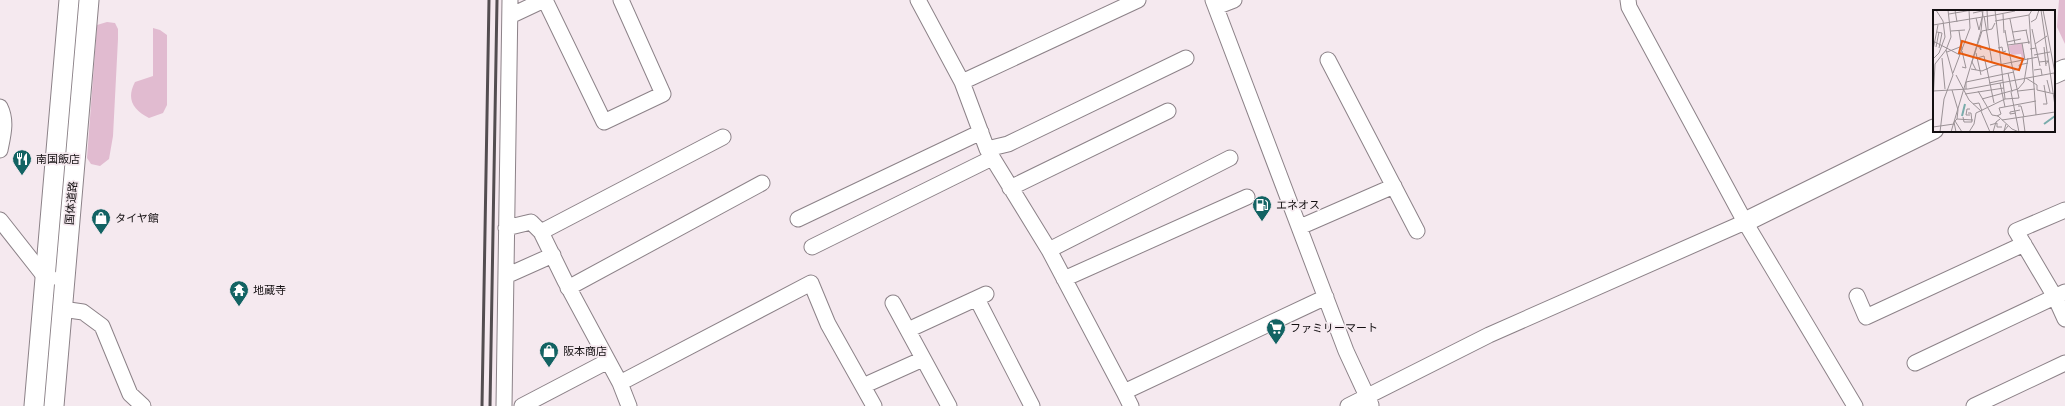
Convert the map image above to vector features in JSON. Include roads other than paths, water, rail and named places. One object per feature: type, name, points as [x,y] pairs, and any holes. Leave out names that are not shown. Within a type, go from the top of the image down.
[{"type":"street","name":"国体道路","points":[[34,406],[69,0]]},
{"type":"street","name":"国体道路","points":[[54,406],[89,0]]},
{"type":"street","points":[[504,406],[510,0]]},
{"type":"street","points":[[510,16],[544,0],[604,122],[663,94],[621,0]]},
{"type":"street","points":[[918,0],[962,82],[990,153],[1049,250],[1131,406]]},
{"type":"street","points":[[962,82],[1138,0]]},
{"type":"street","points":[[1234,0],[1215,4],[1326,297],[1369,401]]},
{"type":"street","points":[[1628,0],[1745,222],[1855,406]]},
{"type":"street","points":[[812,247],[990,153],[1186,58]]},
{"type":"street","points":[[1328,60],[1417,231]]},
{"type":"street","points":[[2055,74],[2065,69]]},
{"type":"street","points":[[0,107],[3,114],[4,125],[0,150]]},
{"type":"street","points":[[1010,188],[1168,111]]},
{"type":"street","points":[[1348,406],[1369,401],[1489,335],[1745,222],[1933,129]]},
{"type":"street","points":[[798,219],[981,132]]},
{"type":"street","points":[[541,232],[723,137]]},
{"type":"street","points":[[1049,250],[1230,158]]},
{"type":"street","points":[[568,288],[762,183]]},
{"type":"street","points":[[1300,228],[1394,186]]},
{"type":"street","points":[[1064,279],[1247,197]]},
{"type":"street","points":[[2065,210],[2016,231],[2060,294],[2065,319]]},
{"type":"street","points":[[0,220],[45,277],[65,278]]},
{"type":"street","points":[[506,228],[531,222],[541,232],[568,288],[620,383],[629,406]]},
{"type":"street","points":[[1857,296],[1866,317],[2024,244]]},
{"type":"street","points":[[506,276],[553,255]]},
{"type":"street","points":[[620,383],[812,283],[828,324],[874,406]]},
{"type":"street","points":[[1915,363],[2060,294]]},
{"type":"street","points":[[908,330],[982,296],[1032,406]]},
{"type":"street","points":[[1124,392],[1326,297]]},
{"type":"street","points":[[893,303],[948,406]]},
{"type":"street","points":[[62,309],[83,312],[102,326],[130,394],[143,406]]},
{"type":"street","points":[[863,386],[923,359]]},
{"type":"street","points":[[522,406],[608,361]]},
{"type":"street","points":[[1974,406],[2065,363]]},
{"type":"railway","points":[[482,406],[489,0]]},
{"type":"railway","points":[[490,406],[497,0]]},
{"type":"place","name":"南国飯店","points":[[22,176]]},
{"type":"place","name":"エネオス","points":[[1262,222]]},
{"type":"place","name":"タイヤ館","points":[[101,235]]},
{"type":"place","name":"地蔵寺","points":[[239,307]]},
{"type":"place","name":"ファミリーマート","points":[[1276,345]]},
{"type":"place","name":"阪本商店","points":[[549,368]]}]
